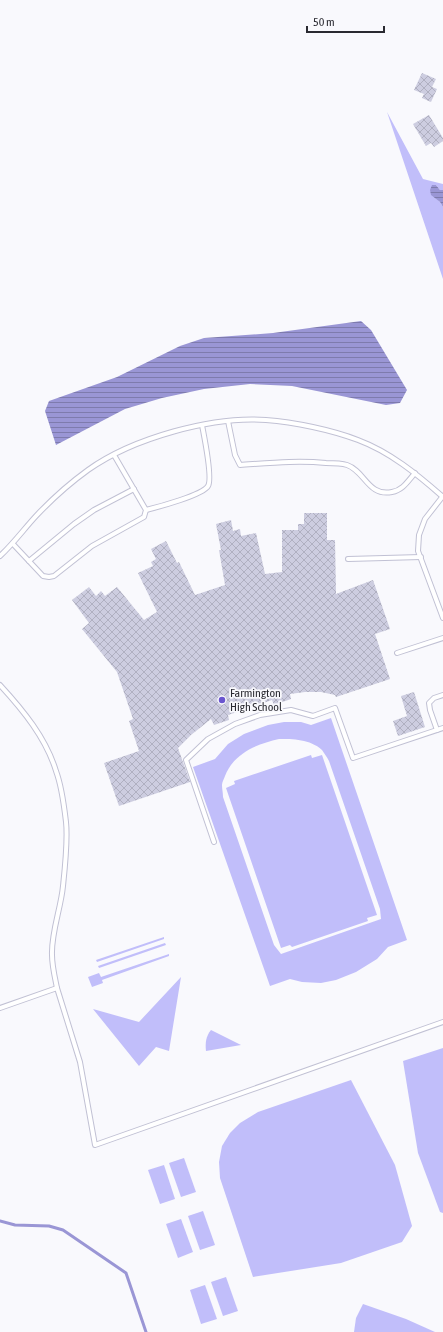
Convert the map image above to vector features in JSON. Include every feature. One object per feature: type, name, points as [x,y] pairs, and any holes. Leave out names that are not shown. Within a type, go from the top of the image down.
[{"type":"lane","points":[[0,556],[61,492],[89,470],[114,455],[140,443],[166,434],[202,425],[228,421],[266,420],[295,424],[358,440],[386,453],[415,473],[443,496],[425,519],[419,535],[418,551],[443,618]]},
{"type":"lane","points":[[228,421],[235,455],[240,464],[303,461],[346,464],[354,468],[370,486],[379,492],[392,492],[402,488],[415,473]]},
{"type":"lane","points":[[146,510],[163,506],[203,491],[209,485],[210,475],[202,425]]},
{"type":"lane","points":[[13,544],[43,576],[54,576],[92,546],[144,517],[146,510],[114,455]]},
{"type":"lane","points":[[29,561],[79,520],[94,510],[134,489]]},
{"type":"lane","points":[[348,559],[420,557]]},
{"type":"lane","points":[[397,652],[443,638]]},
{"type":"lane","points":[[0,685],[31,722],[47,749],[57,771],[66,823],[63,888],[56,921],[52,955],[57,988],[80,1062],[95,1145],[443,1022]]},
{"type":"lane","points":[[437,730],[429,703],[434,698],[443,695]]},
{"type":"lane","points":[[214,842],[186,760],[208,739],[235,724],[260,715],[291,710],[313,716],[335,708],[353,758],[443,728]]},
{"type":"lane","points":[[0,1008],[57,988]]},
{"type":"shaded area","points":[[387,112],[423,179],[443,184],[443,190],[440,190],[436,185],[431,194],[443,207],[443,279]]},
{"type":"shaded area","points":[[432,185],[436,185],[440,190],[443,190],[443,207],[440,202],[431,195],[430,190]]},
{"type":"shaded area","points":[[361,321],[371,330],[407,390],[400,403],[386,405],[292,386],[250,384],[204,389],[162,398],[125,409],[56,445],[45,411],[49,401],[117,377],[180,346],[204,338],[273,333]]},
{"type":"shaded area","points":[[331,718],[407,940],[388,947],[377,959],[356,972],[336,980],[321,983],[302,982],[290,979],[270,986],[193,767],[215,759],[228,744],[244,734],[268,725],[284,722],[301,722],[311,725]],"holes":[[[279,739],[301,740],[317,746],[322,750],[328,760],[380,909],[381,919],[281,954],[274,945],[223,797],[222,785],[229,768],[240,756],[255,747]]]},
{"type":"shaded area","points":[[311,755],[312,758],[322,755],[377,915],[367,918],[368,921],[292,947],[290,945],[281,948],[226,788],[235,784],[234,781]]},
{"type":"shaded area","points":[[164,937],[164,939],[97,962],[96,960]]},
{"type":"shaded area","points":[[165,943],[166,945],[99,968],[98,966]]},
{"type":"shaded area","points":[[169,954],[169,956],[102,980],[103,983],[92,987],[88,977],[99,973],[101,977]]},
{"type":"shaded area","points":[[181,977],[169,1051],[156,1047],[139,1066],[93,1009],[139,1022]]},
{"type":"shaded area","points":[[211,1030],[241,1045],[206,1051],[206,1040]]},
{"type":"shaded area","points":[[443,1048],[443,1213],[440,1212],[418,1153],[403,1061]]},
{"type":"shaded area","points":[[351,1080],[395,1165],[412,1226],[402,1242],[341,1263],[253,1277],[220,1178],[219,1162],[222,1146],[230,1133],[240,1123],[258,1112]]},
{"type":"shaded area","points":[[184,1158],[196,1192],[181,1197],[169,1163]]},
{"type":"shaded area","points":[[164,1165],[175,1199],[160,1204],[148,1170]]},
{"type":"shaded area","points":[[203,1211],[215,1245],[200,1250],[188,1216]]},
{"type":"shaded area","points":[[181,1219],[193,1252],[178,1258],[166,1224]]},
{"type":"shaded area","points":[[226,1277],[238,1311],[223,1316],[211,1282]]},
{"type":"shaded area","points":[[205,1285],[217,1319],[201,1324],[190,1290]]},
{"type":"shaded area","points":[[363,1304],[406,1319],[435,1332],[354,1332],[356,1318]]},
{"type":"building","points":[[422,73],[436,79],[432,87],[437,89],[431,102],[422,98],[424,94],[414,90]]},
{"type":"building","points":[[429,115],[443,138],[443,141],[434,147],[431,143],[426,146],[413,124]]},
{"type":"building","name":"Farmington High School","points":[[304,513],[327,513],[327,540],[335,540],[336,594],[373,580],[390,629],[375,634],[390,679],[336,697],[335,695],[321,692],[290,694],[291,699],[274,705],[272,700],[228,715],[229,720],[214,725],[211,719],[178,748],[190,782],[119,806],[104,763],[139,751],[129,721],[133,719],[117,672],[82,629],[89,623],[72,600],[89,587],[96,596],[101,591],[105,596],[117,587],[144,620],[157,612],[138,573],[153,566],[151,562],[156,559],[151,549],[166,541],[177,563],[179,562],[195,595],[225,585],[216,524],[231,520],[233,531],[240,529],[241,536],[256,533],[265,574],[282,572],[282,530],[298,530],[298,524],[304,524]]},
{"type":"building","points":[[414,692],[425,727],[398,736],[393,721],[407,716],[401,696]]},
{"type":"waterway","points":[[0,1221],[15,1225],[49,1226],[63,1230],[126,1273],[146,1332]]},
{"type":"place","name":"Farmington High School","points":[[222,700]]}]
